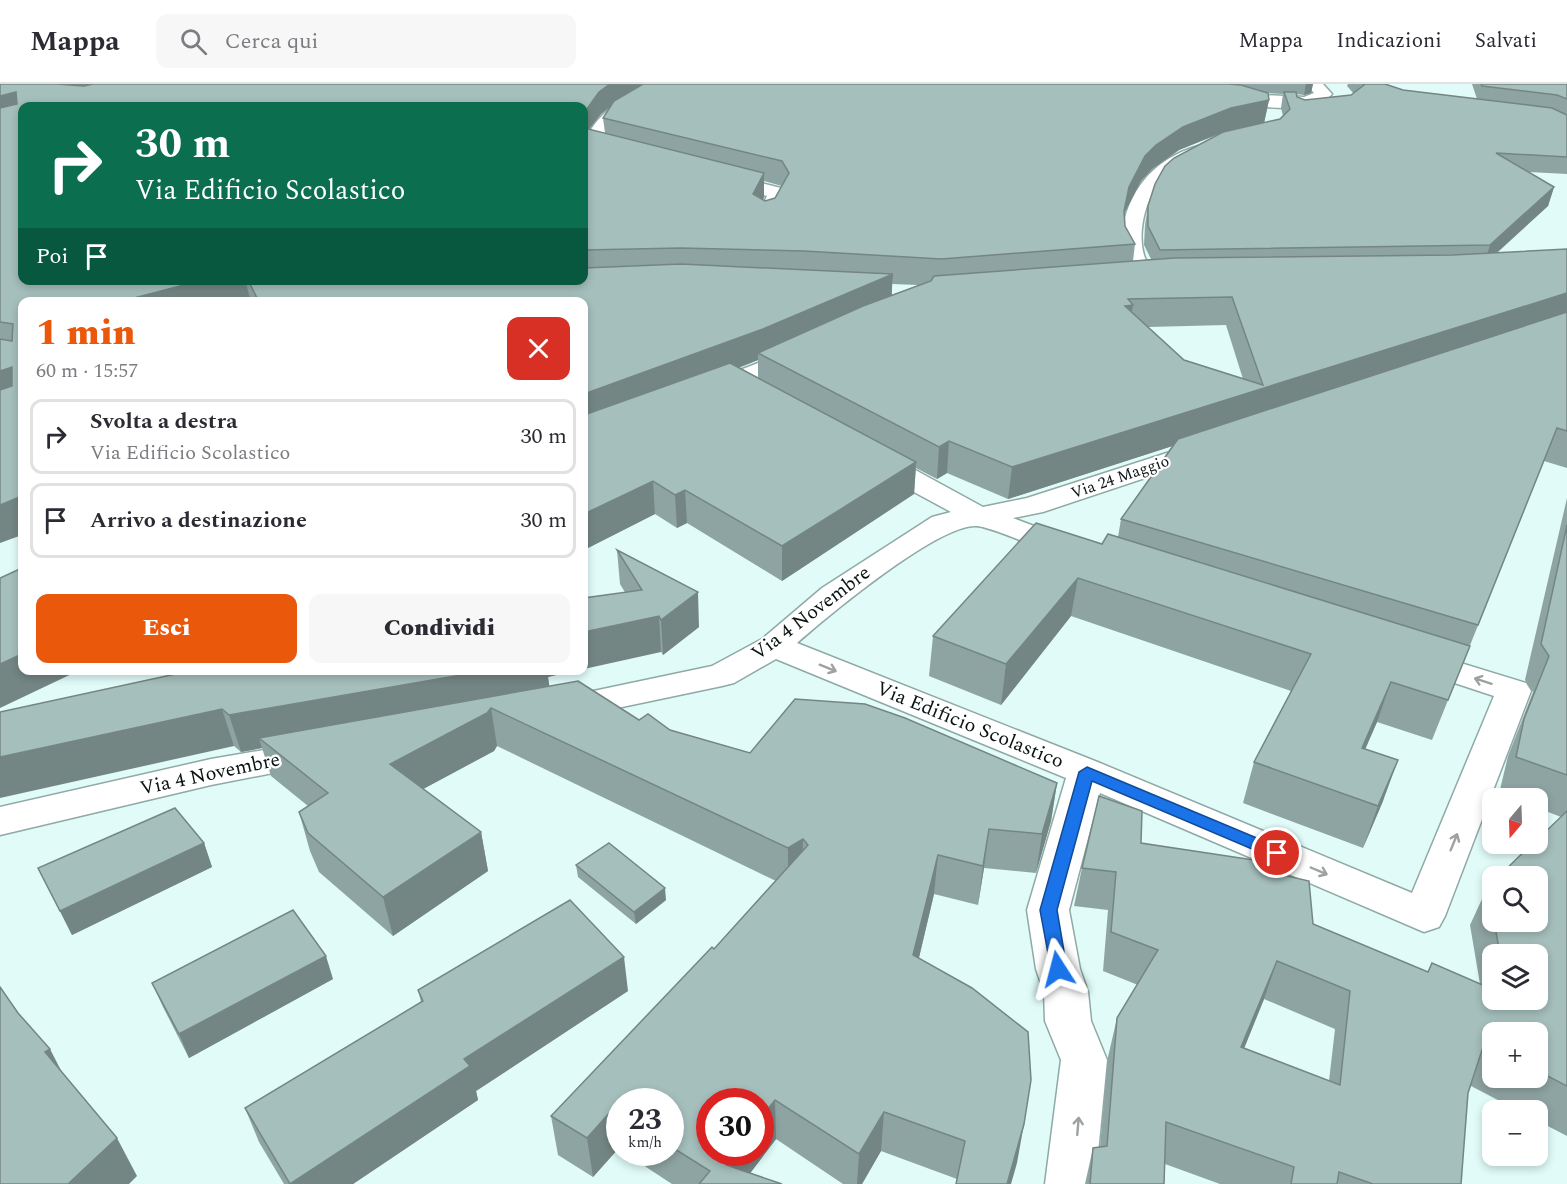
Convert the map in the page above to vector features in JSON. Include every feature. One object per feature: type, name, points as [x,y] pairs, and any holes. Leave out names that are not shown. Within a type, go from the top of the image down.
[{"type":"street","points":[[639,157],[593,145],[593,141],[605,122],[624,106],[664,84]]},
{"type":"street","points":[[1204,97],[1304,102],[1318,99],[1324,94],[1314,84]]},
{"type":"street","points":[[1228,98],[1273,114],[1335,107]]},
{"type":"street","points":[[1126,280],[1159,277],[1133,256],[1131,232],[1138,207],[1155,176],[1179,159],[1222,141]]},
{"type":"street","points":[[706,174],[774,192],[778,197],[766,219]]},
{"type":"street","points":[[690,398],[823,342]]},
{"type":"street","points":[[732,382],[763,398]]},
{"type":"street","name":"Via 24 Maggio","points":[[979,516],[1033,506],[1226,441]]},
{"type":"street","points":[[856,449],[979,516],[1101,560]]},
{"type":"street","name":"Via 4 Novembre","points":[[535,713],[722,675],[774,646],[833,595],[942,523],[979,516]]},
{"type":"street","name":"Via Edificio Scolastico","points":[[774,646],[1087,772],[1425,916],[1514,691],[1381,648]]},
{"type":"street","name":"Via 4 Novembre","points":[[0,821],[211,772],[339,749]]},
{"type":"street","points":[[1070,1184],[1084,1060],[1068,1021],[1066,992],[1058,969],[1048,910],[1087,772]]},
{"type":"building","points":[[0,84],[84,86],[93,84],[610,84],[599,92],[588,107],[588,102],[18,102],[18,285],[184,285],[138,297],[18,297],[18,498],[0,505],[0,390],[12,386],[12,367],[0,371],[0,339],[12,341],[13,324],[0,322],[0,108],[17,104],[16,92],[0,96]]},
{"type":"building","points":[[643,84],[1228,84],[1241,85],[1268,93],[1269,100],[1231,108],[1183,127],[1156,145],[1145,156],[1129,187],[1124,211],[1125,226],[1135,244],[941,259],[804,251],[681,248],[588,250],[588,129],[764,173],[753,194],[765,201],[775,198],[789,173],[782,161],[603,118],[614,101]]},
{"type":"building","points":[[1363,84],[1385,84],[1403,90],[1552,108],[1567,115],[1567,157],[1496,153],[1554,187],[1490,245],[1160,250],[1148,226],[1148,206],[1155,184],[1165,166],[1174,158],[1223,132],[1280,119],[1290,109],[1284,92],[1296,92],[1297,97],[1305,100],[1351,95]]},
{"type":"building","points":[[1481,84],[1567,84],[1567,99],[1557,95],[1482,86]]},
{"type":"building","points":[[1567,249],[1567,293],[1012,467],[949,441],[939,447],[758,353],[863,306],[931,281],[934,276],[1174,258],[1453,255]],"holes":[[[1232,297],[1263,385],[1184,360],[1125,306],[1133,305],[1128,299]]]},
{"type":"building","points":[[681,264],[893,274],[763,329],[588,393],[588,297],[256,297],[250,285],[588,285],[588,268]]},
{"type":"building","points":[[1567,312],[1567,431],[1557,428],[1478,625],[1121,519],[1178,439]]},
{"type":"building","points":[[730,363],[916,462],[782,546],[685,490],[675,495],[653,481],[588,512],[588,414]]},
{"type":"building","points":[[1036,523],[1102,544],[1108,534],[1470,646],[1448,700],[1391,682],[1362,748],[1398,760],[1378,806],[1254,762],[1311,654],[1078,578],[1006,664],[933,636]]},
{"type":"building","points":[[1567,525],[1567,775],[1516,757],[1524,719],[1549,656],[1541,644]]},
{"type":"building","points":[[617,550],[698,592],[661,620],[659,616],[588,631],[588,597],[642,590]]},
{"type":"building","points":[[18,570],[18,656],[0,664],[0,578]]},
{"type":"building","points":[[171,675],[461,675],[229,715],[222,709],[0,757],[0,712]]},
{"type":"building","points":[[578,681],[639,720],[648,714],[670,730],[750,753],[795,699],[865,704],[905,718],[1057,783],[1042,834],[989,829],[983,866],[938,855],[913,955],[972,988],[1028,1032],[1031,1080],[1024,1124],[1007,1184],[956,1184],[965,1141],[884,1112],[859,1154],[774,1101],[774,1088],[696,1088],[696,1162],[684,1155],[684,1088],[606,1088],[606,1117],[587,1138],[551,1116],[712,947],[714,949],[808,845],[803,839],[788,848],[491,708],[487,713],[390,764],[481,832],[383,897],[308,833],[299,812],[328,793],[259,738]]},
{"type":"building","points":[[1099,796],[1142,811],[1141,843],[1273,863],[1274,873],[1309,881],[1313,924],[1428,972],[1432,963],[1482,985],[1482,1010],[1548,1010],[1548,944],[1498,944],[1496,932],[1548,932],[1548,866],[1509,866],[1522,854],[1548,854],[1548,829],[1567,811],[1567,1086],[1548,1076],[1548,1022],[1482,1022],[1482,1050],[1468,1093],[1461,1184],[1373,1184],[1339,1172],[1337,1184],[1291,1184],[1294,1167],[1166,1122],[1164,1184],[1090,1184],[1093,1148],[1107,1146],[1117,1018],[1158,950],[1111,932],[1116,872],[1082,868]],"holes":[[[1277,961],[1350,991],[1340,1085],[1241,1047]]]},
{"type":"building","points":[[175,808],[204,843],[60,911],[38,868]]},
{"type":"building","points":[[609,843],[665,888],[634,912],[576,865]]},
{"type":"building","points":[[570,900],[624,957],[464,1059],[470,1066],[290,1184],[245,1108],[423,1001],[418,990]]},
{"type":"building","points":[[293,910],[326,956],[179,1034],[152,983]]},
{"type":"building","points":[[0,987],[18,1013],[50,1049],[45,1052],[117,1138],[68,1184],[0,1184]]},
{"type":"building","points":[[702,1166],[729,1166],[782,1184],[699,1184],[710,1171]]},
{"type":"route","points":[[1058,969],[1048,910],[1087,772],[1277,853]]}]
